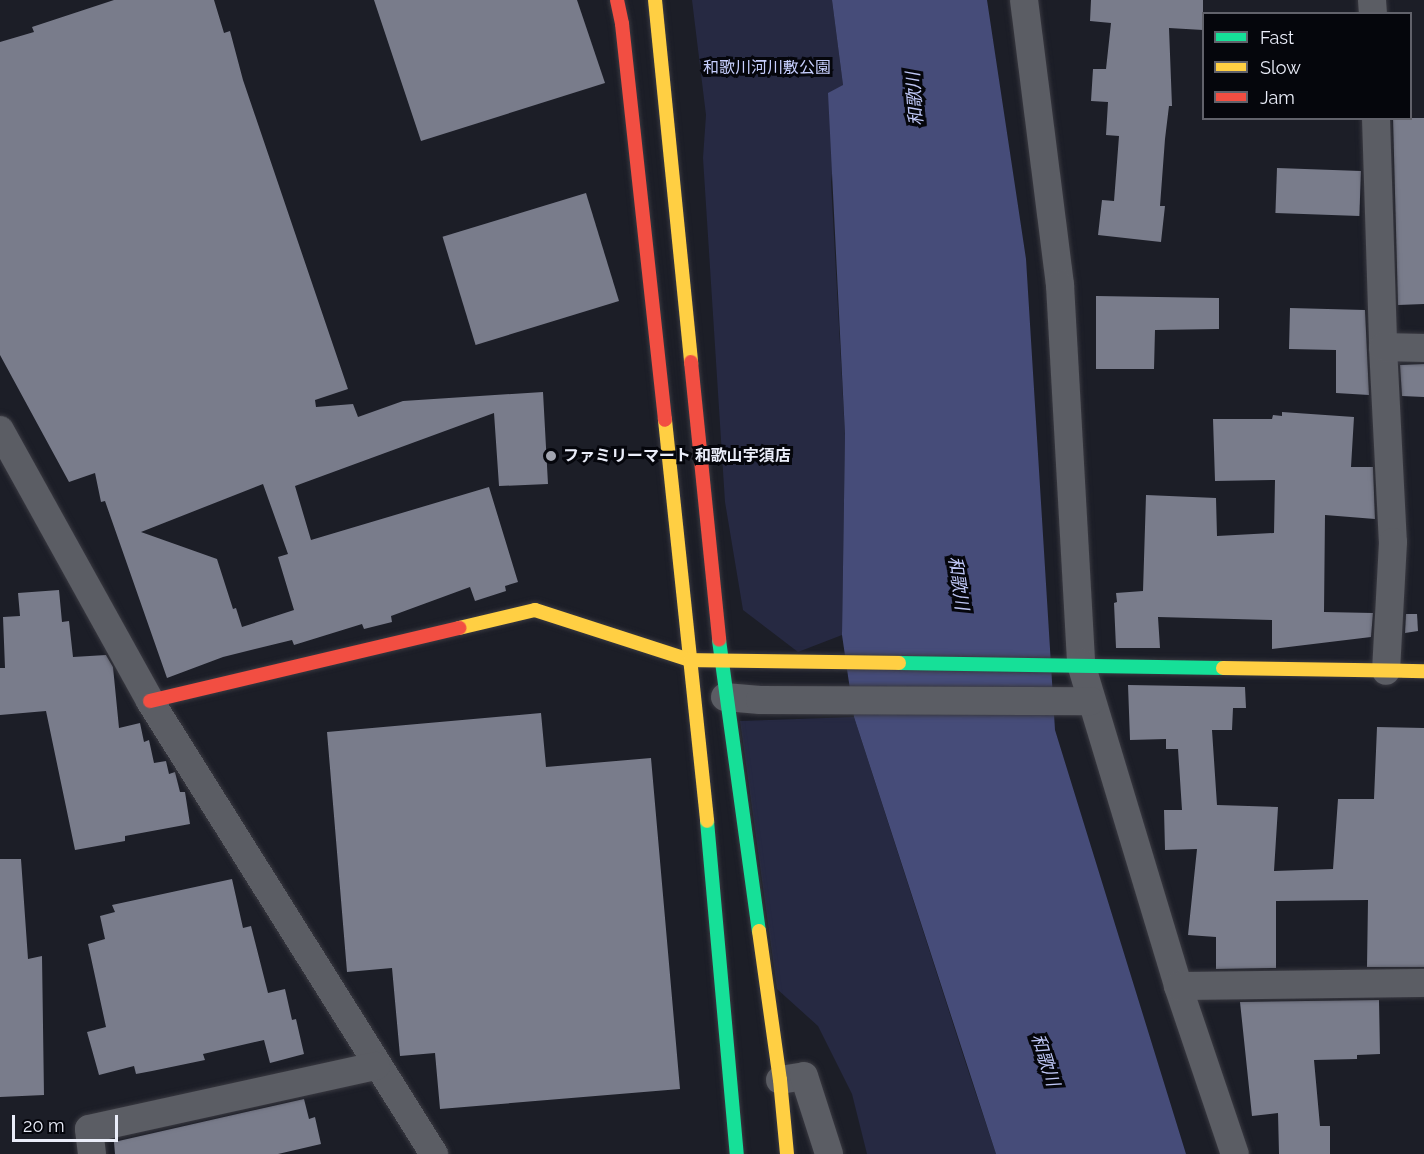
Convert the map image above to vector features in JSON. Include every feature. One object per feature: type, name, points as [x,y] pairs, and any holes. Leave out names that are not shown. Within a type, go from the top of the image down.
[{"type":"street","points":[[618,0],[690,660],[737,1154]]},
{"type":"street","points":[[655,0],[725,697],[780,1080],[787,1154]]},
{"type":"street","points":[[1024,0],[1060,285],[1068,664],[1091,701],[1178,986],[1235,1154]]},
{"type":"street","points":[[1376,120],[1383,347],[1393,542],[1386,671]]},
{"type":"street","points":[[1383,347],[1424,348]]},
{"type":"street","points":[[0,430],[150,701],[376,1066],[434,1154]]},
{"type":"street","points":[[150,701],[535,610],[690,660],[1424,671]]},
{"type":"street","points":[[725,697],[760,700],[1054,703],[1091,701]]},
{"type":"street","points":[[1178,986],[1424,983]]},
{"type":"street","points":[[92,1154],[89,1129],[376,1066]]},
{"type":"street","points":[[780,1080],[804,1076],[829,1154]]},
{"type":"green space","name":"和歌川河川敷公園","points":[[692,0],[832,0],[843,85],[831,182],[845,435],[842,635],[798,652],[743,610],[725,502],[703,158],[706,115]]},
{"type":"green space","points":[[854,717],[996,1154],[867,1154],[852,1094],[818,1026],[777,989],[740,721]]},
{"type":"water","name":"和歌川","points":[[832,0],[987,0],[1026,259],[1055,730],[1186,1154],[996,1154],[854,717],[842,635],[845,434],[828,93],[843,85]]},
{"type":"building","points":[[114,0],[214,0],[224,33],[230,31],[243,80],[348,389],[315,400],[316,407],[353,404],[358,417],[403,401],[543,392],[548,484],[499,486],[494,413],[295,486],[311,540],[489,487],[518,582],[505,586],[506,591],[475,601],[470,587],[391,616],[392,622],[364,629],[362,624],[294,645],[292,640],[223,657],[167,678],[105,501],[101,502],[95,473],[69,482],[0,355],[0,42],[34,32],[32,27]],"holes":[[[263,484],[288,554],[278,557],[294,610],[242,627],[236,608],[233,609],[217,559],[141,532]]]},
{"type":"building","points":[[374,0],[577,0],[605,83],[421,141]]},
{"type":"building","points":[[1091,0],[1203,0],[1202,30],[1169,28],[1172,106],[1169,106],[1165,139],[1160,206],[1165,206],[1161,242],[1098,235],[1102,200],[1114,201],[1119,136],[1106,135],[1108,102],[1091,101],[1093,69],[1106,69],[1111,23],[1090,21]]},
{"type":"building","points":[[1424,118],[1424,304],[1398,305],[1393,120]]},
{"type":"building","points":[[1277,168],[1361,171],[1359,216],[1275,213]]},
{"type":"building","points":[[586,193],[619,301],[476,345],[443,237]]},
{"type":"building","points":[[1096,296],[1219,298],[1219,329],[1155,330],[1154,369],[1096,369]]},
{"type":"building","points":[[1290,308],[1365,310],[1369,395],[1336,393],[1336,350],[1289,349]]},
{"type":"building","points":[[1424,364],[1424,397],[1402,396],[1400,365]]},
{"type":"building","points":[[1282,412],[1354,417],[1351,467],[1373,467],[1375,519],[1325,515],[1324,612],[1373,613],[1371,637],[1272,649],[1272,620],[1158,617],[1160,648],[1116,648],[1114,603],[1117,602],[1116,593],[1143,591],[1146,495],[1216,498],[1217,536],[1274,533],[1275,480],[1215,481],[1213,419],[1272,419],[1273,415],[1282,416]]},
{"type":"building","points":[[59,590],[62,622],[69,621],[73,657],[106,655],[113,667],[119,728],[140,723],[144,742],[149,740],[154,763],[166,761],[169,774],[175,772],[180,792],[185,792],[190,824],[125,836],[125,841],[75,850],[46,711],[0,715],[0,668],[5,668],[3,617],[20,616],[18,593]]},
{"type":"building","points":[[1406,614],[1417,614],[1418,631],[1405,633]]},
{"type":"building","points":[[1128,685],[1245,687],[1246,708],[1233,708],[1232,730],[1212,730],[1217,805],[1278,807],[1274,871],[1333,869],[1338,799],[1374,799],[1377,727],[1424,728],[1424,967],[1367,967],[1368,900],[1276,901],[1276,968],[1216,969],[1216,937],[1188,935],[1197,849],[1165,850],[1164,810],[1182,810],[1178,749],[1166,749],[1166,739],[1130,740]]},
{"type":"building","points":[[541,713],[546,767],[651,758],[680,1089],[440,1109],[435,1053],[400,1056],[392,968],[347,972],[327,732]]},
{"type":"building","points":[[0,859],[21,859],[28,959],[42,956],[44,1095],[0,1097]]},
{"type":"building","points":[[232,879],[243,928],[251,926],[268,993],[285,989],[292,1020],[296,1019],[304,1054],[270,1063],[264,1040],[203,1054],[205,1060],[136,1074],[134,1066],[99,1075],[87,1032],[106,1027],[88,944],[105,939],[100,916],[115,912],[112,905]]},
{"type":"building","points":[[1379,1000],[1380,1054],[1357,1055],[1357,1059],[1314,1060],[1320,1126],[1330,1126],[1330,1154],[1279,1154],[1278,1113],[1252,1116],[1240,1002]]},
{"type":"building","points":[[304,1099],[309,1119],[315,1117],[321,1144],[278,1154],[115,1154],[114,1142]]},
{"type":"traffic: fast","points":[[719,640],[759,931]]},
{"type":"traffic: fast","points":[[899,663],[1223,668]]},
{"type":"traffic: fast","points":[[707,821],[737,1154]]},
{"type":"traffic: slow","points":[[655,0],[691,362]]},
{"type":"traffic: slow","points":[[665,420],[707,821]]},
{"type":"traffic: slow","points":[[459,628],[535,610],[690,660],[899,663]]},
{"type":"traffic: slow","points":[[1223,668],[1424,671]]},
{"type":"traffic: slow","points":[[759,931],[780,1080],[787,1154]]},
{"type":"traffic: jam","points":[[617,0],[622,24],[665,420]]},
{"type":"traffic: jam","points":[[691,362],[719,640]]},
{"type":"traffic: jam","points":[[150,701],[459,628]]},
{"type":"place","name":"ファミリーマート 和歌山宇須店","points":[[551,456]]}]
